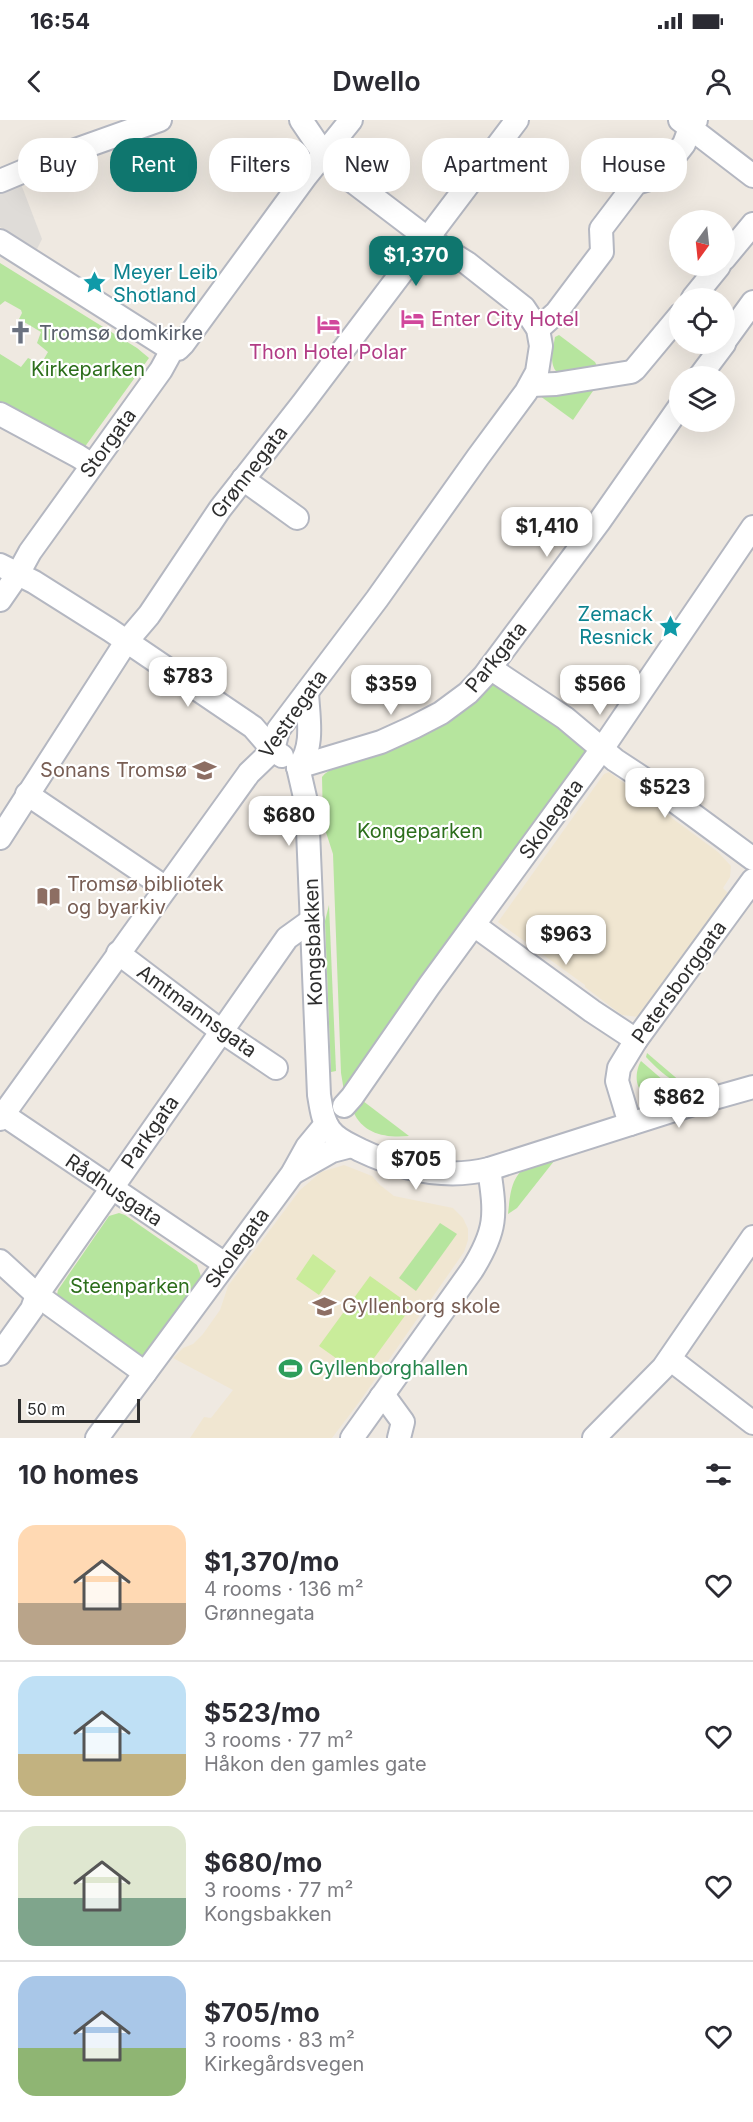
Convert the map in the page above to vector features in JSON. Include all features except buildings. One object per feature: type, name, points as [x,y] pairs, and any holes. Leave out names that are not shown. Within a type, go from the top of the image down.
[{"type":"street","points":[[301,120],[323,153]]},
{"type":"street","name":"Storgata","points":[[337,138],[351,120]]},
{"type":"street","name":"Grønnegata","points":[[0,838],[126,642],[149,615],[205,530],[517,120]]},
{"type":"street","points":[[0,181],[67,153],[159,121]]},
{"type":"street","points":[[367,192],[514,300],[529,314],[538,329],[556,313],[603,252],[601,229],[636,183],[659,176],[684,144],[689,123],[753,176]]},
{"type":"street","name":"Storgata","points":[[0,600],[9,570],[30,552],[157,376],[172,350],[178,350],[183,344],[323,155]]},
{"type":"street","points":[[735,246],[753,224]]},
{"type":"street","points":[[0,241],[172,350]]},
{"type":"street","points":[[701,288],[711,276]]},
{"type":"street","points":[[735,327],[753,302]]},
{"type":"street","points":[[531,385],[556,384],[625,374],[635,369],[669,328]]},
{"type":"street","name":"Vestregata","points":[[2,1117],[249,773],[273,750],[278,730],[377,599],[531,385],[537,372],[540,355],[538,329]]},
{"type":"street","points":[[0,414],[92,465]]},
{"type":"street","name":"Parkgata","points":[[298,767],[381,742],[423,723],[468,693],[490,668],[669,422]]},
{"type":"street","points":[[243,479],[297,518]]},
{"type":"street","name":"Skolegata","points":[[344,1106],[602,749],[753,527]]},
{"type":"street","points":[[9,570],[40,586],[253,728],[273,750],[298,767],[309,748],[307,692]]},
{"type":"street","points":[[490,668],[565,718],[602,749],[753,859]]},
{"type":"street","name":"Kongsbakken","points":[[298,767],[307,806],[316,1064],[319,1095],[326,1124]]},
{"type":"street","points":[[27,794],[166,888]]},
{"type":"street","name":"Petersborggata","points":[[630,1124],[622,1101],[617,1075],[622,1062],[753,880]]},
{"type":"street","name":"Parkgata","points":[[0,1354],[32,1309],[37,1295],[287,938],[312,920]]},
{"type":"street","points":[[474,925],[591,1011],[636,1040]]},
{"type":"street","name":"Amtmannsgata","points":[[118,953],[221,1031],[276,1068]]},
{"type":"street","points":[[326,1124],[339,1139],[389,1163],[423,1171],[466,1174],[489,1169],[753,1087]]},
{"type":"street","name":"Rådhusgata","points":[[2,1117],[225,1264]]},
{"type":"street","name":"Skolegata","points":[[97,1438],[292,1174],[307,1147],[326,1124]]},
{"type":"street","name":"Skolegata","points":[[292,1174],[332,1151],[351,1146]]},
{"type":"street","points":[[352,1438],[484,1249],[494,1221],[494,1197],[489,1169]]},
{"type":"street","points":[[594,1438],[670,1359],[753,1237]]},
{"type":"street","points":[[0,1261],[37,1295],[145,1372]]},
{"type":"street","points":[[670,1359],[753,1423]]},
{"type":"street","points":[[381,1397],[387,1400],[403,1422],[399,1438]]},
{"type":"shaded area","points":[[18,185],[18,192],[24,192],[42,239],[37,249],[0,227],[0,189]]},
{"type":"shaded area","points":[[609,772],[718,852],[731,866],[730,877],[723,888],[728,893],[639,1017],[622,1015],[585,985],[498,922],[604,774]]},
{"type":"shaded area","name":"Gyllenborg skole","points":[[344,1165],[372,1176],[394,1196],[453,1208],[463,1218],[468,1229],[468,1240],[464,1252],[332,1438],[190,1438],[204,1417],[211,1418],[233,1390],[173,1358],[203,1334],[220,1310],[228,1286],[300,1190],[321,1172]]},
{"type":"green space","name":"Kirkeparken","points":[[0,263],[137,348],[149,358],[84,448],[0,402],[0,354],[21,367],[28,358],[41,364],[48,352],[37,343],[41,332],[19,319],[21,310],[5,301],[0,305]]},
{"type":"green space","points":[[559,335],[595,362],[598,368],[559,374],[553,367],[552,357],[555,337]]},
{"type":"green space","points":[[595,388],[573,420],[540,396],[546,394]]},
{"type":"green space","name":"Kongeparken","points":[[494,680],[590,747],[344,1091],[341,1073],[333,854],[323,823],[322,777],[331,770],[362,759],[400,740]]},
{"type":"green space","points":[[329,905],[336,1071],[331,1072],[325,921]]},
{"type":"green space","points":[[647,1053],[688,1088],[660,1071],[646,1057]]},
{"type":"green space","points":[[641,1061],[671,1087],[672,1093],[655,1096],[642,1091],[637,1082],[637,1071]]},
{"type":"green space","points":[[360,1100],[409,1136],[384,1135],[369,1130],[357,1119],[353,1111]]},
{"type":"green space","points":[[558,1156],[517,1208],[508,1214],[513,1185],[522,1170]]},
{"type":"green space","name":"Steenparken","points":[[119,1213],[197,1265],[202,1279],[144,1360],[56,1299],[58,1290],[109,1216]]},
{"type":"green space","points":[[440,1223],[457,1234],[416,1291],[399,1278]]},
{"type":"green space","points":[[313,1254],[336,1271],[319,1295],[296,1279]]},
{"type":"green space","points":[[370,1276],[412,1306],[361,1376],[319,1346]]},
{"type":"place","name":"Meyer Leib Shotland","points":[[95,283]]},
{"type":"place","name":"Enter City Hotel","points":[[413,319]]},
{"type":"place","name":"Thon Hotel Polar","points":[[328,325]]},
{"type":"place","name":"Tromsø domkirke","points":[[21,333]]},
{"type":"place","name":"Zemack Resnick","points":[[671,626]]},
{"type":"place","name":"Sonans Tromsø","points":[[205,770]]},
{"type":"place","name":"Tromsø bibliotek og byarkiv","points":[[49,896]]},
{"type":"place","name":"Gyllenborg skole","points":[[324,1306]]},
{"type":"place","name":"Gyllenborghallen","points":[[291,1368]]}]
